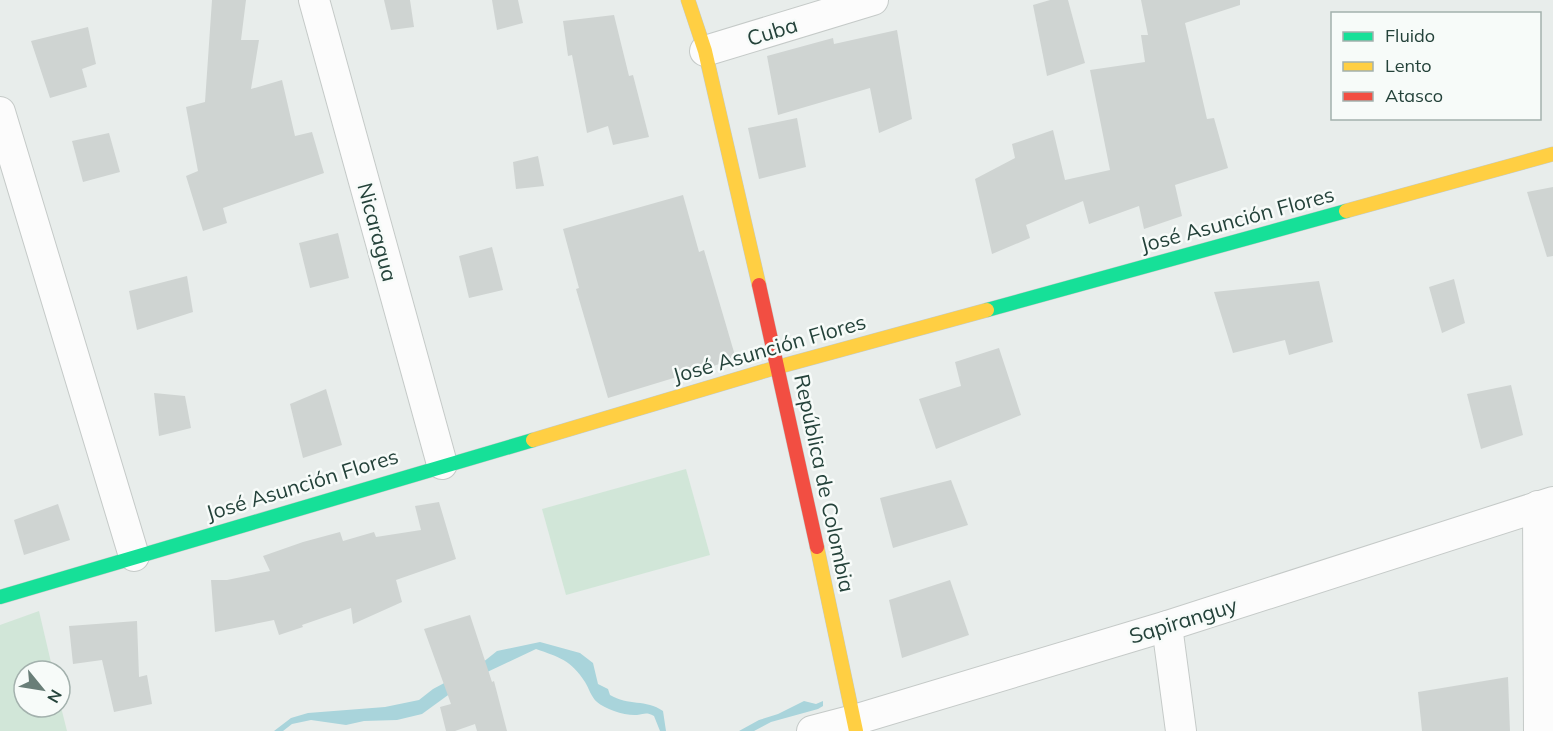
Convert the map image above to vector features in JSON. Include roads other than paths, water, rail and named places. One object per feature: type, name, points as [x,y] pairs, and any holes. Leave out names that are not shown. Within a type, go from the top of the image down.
[{"type":"street","name":"Nicaragua","points":[[314,0],[442,464]]},
{"type":"street","name":"República de Colombia","points":[[688,0],[705,51],[778,367],[855,726]]},
{"type":"street","name":"Cuba","points":[[705,51],[873,0]]},
{"type":"street","points":[[0,112],[134,556]]},
{"type":"street","name":"José Asunción Flores","points":[[0,597],[442,464],[778,367],[1553,154]]},
{"type":"street","points":[[1539,731],[1545,504]]},
{"type":"street","name":"Sapiranguy","points":[[812,731],[855,726],[1545,504]]},
{"type":"street","points":[[1167,626],[1181,731]]},
{"type":"water","points":[[540,642],[580,653],[593,663],[598,684],[608,689],[610,695],[657,707],[663,711],[666,731],[660,731],[654,716],[616,712],[601,705],[593,698],[575,669],[558,657],[536,649],[466,682],[422,714],[397,720],[364,721],[346,725],[311,720],[292,724],[283,731],[274,731],[291,718],[308,713],[385,707],[419,700],[433,689],[482,663],[497,651]]},
{"type":"water","points":[[804,701],[816,704],[823,701],[823,706],[771,722],[754,731],[739,731],[759,720],[778,714]]}]
